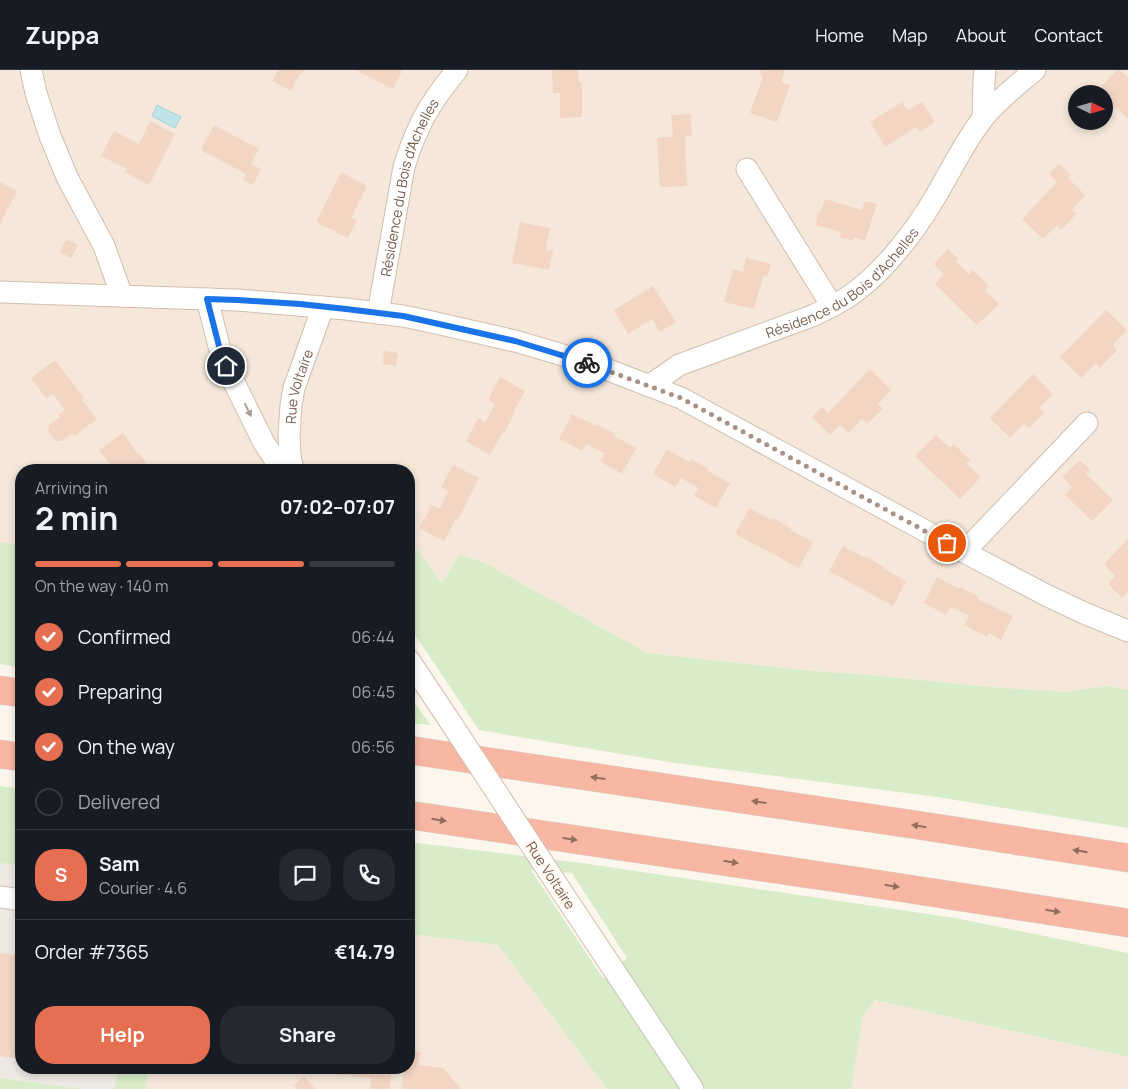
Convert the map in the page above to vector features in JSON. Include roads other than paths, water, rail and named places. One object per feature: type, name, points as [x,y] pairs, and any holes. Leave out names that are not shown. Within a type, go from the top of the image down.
[{"type":"highway","points":[[0,690],[15,692]]},
{"type":"highway","points":[[415,751],[1128,858]]},
{"type":"highway","points":[[0,754],[15,756]]},
{"type":"highway","points":[[415,816],[841,878],[1128,923]]},
{"type":"street","points":[[31,70],[42,114],[53,143],[67,177],[104,246],[122,296]]},
{"type":"street","name":"Résidence du Bois d'Achelles","points":[[378,312],[404,167],[408,154],[425,115],[457,70]]},
{"type":"street","points":[[983,118],[985,70]]},
{"type":"street","name":"Résidence du Bois d'Achelles","points":[[649,386],[679,365],[812,316],[855,292],[869,280],[911,233],[983,118],[1005,94],[1035,70]]},
{"type":"street","points":[[747,169],[832,306]]},
{"type":"street","points":[[0,292],[265,301],[378,312],[515,341],[590,364],[681,398],[1046,595],[1128,631]]},
{"type":"street","points":[[207,299],[226,366],[264,443],[278,464]]},
{"type":"street","name":"Rue Voltaire","points":[[291,464],[289,434],[290,405],[294,388],[324,307]]},
{"type":"street","points":[[964,552],[1088,424]]},
{"type":"street","name":"Rue Voltaire","points":[[415,669],[693,1089]]},
{"type":"street","points":[[0,897],[15,899]]},
{"type":"water","points":[[157,105],[181,117],[175,128],[152,116]]}]
